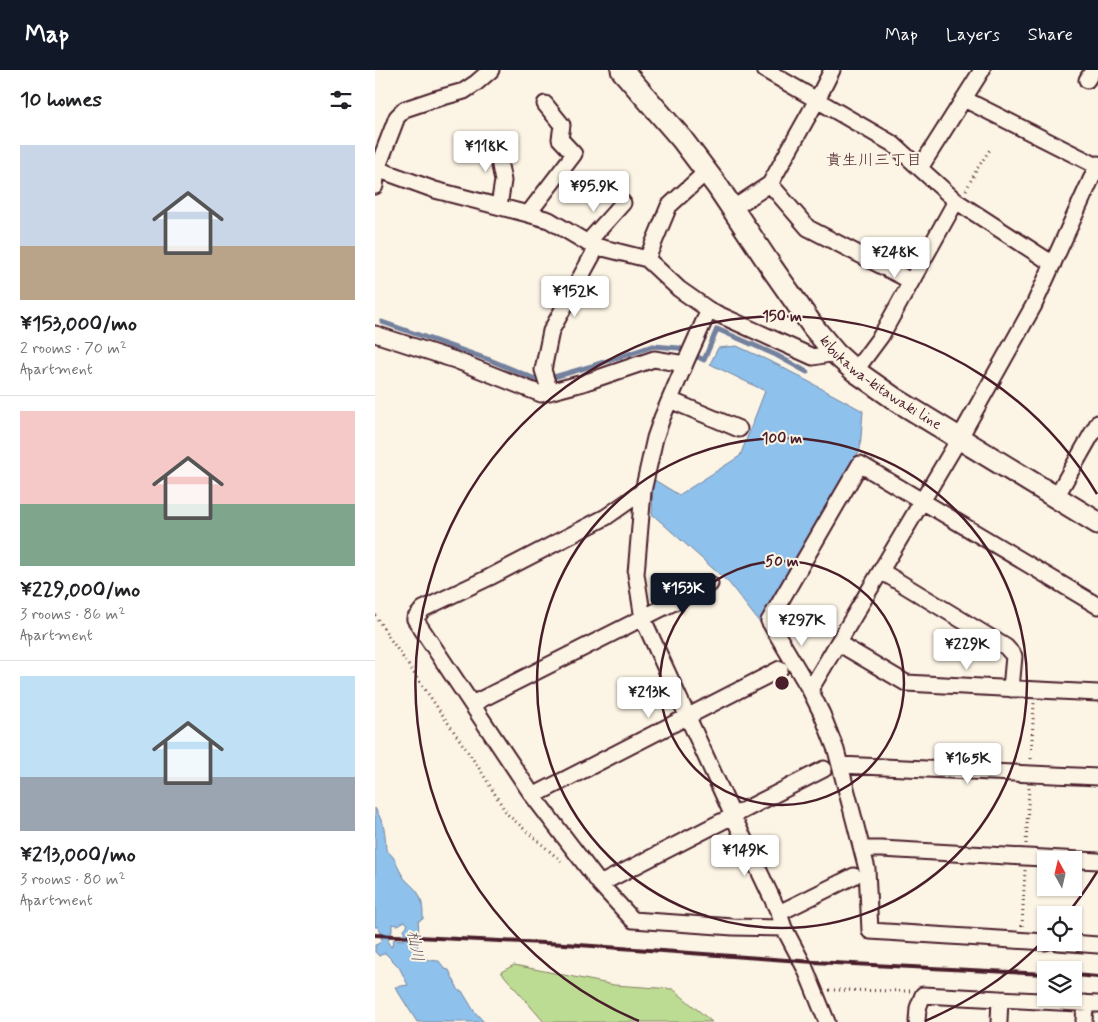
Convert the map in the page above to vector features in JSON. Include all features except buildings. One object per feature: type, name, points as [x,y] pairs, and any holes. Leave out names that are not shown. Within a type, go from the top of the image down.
[{"type":"main road","name":"kibukawa-kitawaki line","points":[[622,70],[681,138],[732,209],[773,271],[814,328],[835,353],[855,371],[895,399],[1098,523]]},
{"type":"street","points":[[375,186],[377,169],[397,117],[405,110],[464,91],[491,70]]},
{"type":"street","points":[[765,70],[893,144],[956,201],[1053,264]]},
{"type":"street","points":[[732,209],[770,184],[832,70]]},
{"type":"street","points":[[920,168],[982,70]]},
{"type":"street","points":[[810,690],[959,439],[1034,305],[1098,165],[964,99]]},
{"type":"street","points":[[528,214],[574,154],[560,139],[562,125],[545,104]]},
{"type":"street","points":[[495,140],[503,181],[499,206]]},
{"type":"street","points":[[377,169],[435,190],[549,220],[592,245],[647,260],[679,289],[709,310],[813,357],[835,353]]},
{"type":"street","points":[[647,260],[669,206],[706,172]]},
{"type":"street","points":[[770,184],[808,228],[911,281]]},
{"type":"street","points":[[855,371],[881,336],[956,201]]},
{"type":"street","points":[[550,392],[543,370],[551,331],[592,245],[623,203]]},
{"type":"street","points":[[709,310],[655,438],[643,491],[636,574],[643,619],[779,913],[784,928],[805,968],[827,1022]]},
{"type":"street","points":[[375,334],[455,360],[541,394],[583,383],[654,359],[688,357]]},
{"type":"street","points":[[670,400],[739,429]]},
{"type":"street","points":[[1056,497],[1098,423]]},
{"type":"street","points":[[1037,941],[870,931],[867,869],[836,750],[810,690],[769,621],[860,464],[1098,606]]},
{"type":"street","points":[[643,491],[606,517],[423,610],[415,619],[533,796],[600,884],[633,920],[784,928]]},
{"type":"street","points":[[881,571],[1006,647],[1014,656],[1011,689]]},
{"type":"street","points":[[473,704],[710,584]]},
{"type":"street","points":[[838,643],[906,683],[1098,694]]},
{"type":"street","points":[[533,796],[780,669]]},
{"type":"street","points":[[840,765],[1098,776]]},
{"type":"street","points":[[600,884],[824,769]]},
{"type":"street","points":[[862,849],[1098,861]]},
{"type":"street","points":[[779,913],[854,876]]},
{"type":"street","points":[[1082,944],[1098,945]]},
{"type":"street","points":[[917,1022],[918,1008],[923,995],[1091,1004],[1084,1022]]},
{"type":"street","points":[[999,1022],[1000,999]]},
{"type":"path","points":[[956,201],[964,196],[977,169],[991,148]]},
{"type":"path","points":[[375,616],[481,770],[507,814],[565,864]]},
{"type":"path","points":[[1021,940],[1035,690]]},
{"type":"path","points":[[813,989],[911,991],[923,995]]},
{"type":"green space","points":[[514,965],[614,985],[673,989],[712,1022],[544,1022],[501,972]]},
{"type":"water","points":[[737,346],[778,365],[863,411],[860,450],[760,623],[729,583],[652,514],[653,479],[679,495],[740,456],[765,391],[710,364],[718,348]]},
{"type":"water","name":"杣川","points":[[375,808],[384,828],[386,850],[394,858],[403,876],[418,892],[421,901],[423,919],[418,921],[419,952],[427,959],[439,961],[445,969],[449,970],[459,991],[462,991],[474,1011],[484,1022],[417,1022],[395,987],[408,985],[399,967],[385,953],[379,956],[375,952],[375,945],[382,940],[378,927],[375,927]],"holes":[[[405,921],[408,925],[404,929],[404,940],[394,939],[391,947],[388,941],[392,931],[392,924],[398,925]]]},
{"type":"waterway","points":[[382,322],[490,360],[540,381],[653,346],[679,348],[704,360],[717,329],[776,355],[807,372]]},
{"type":"railway","points":[[375,935],[565,944],[814,962],[1037,974]]},
{"type":"railway","points":[[1082,976],[1098,977]]},
{"type":"district","name":"貴生川三丁目","points":[[874,160]]}]
